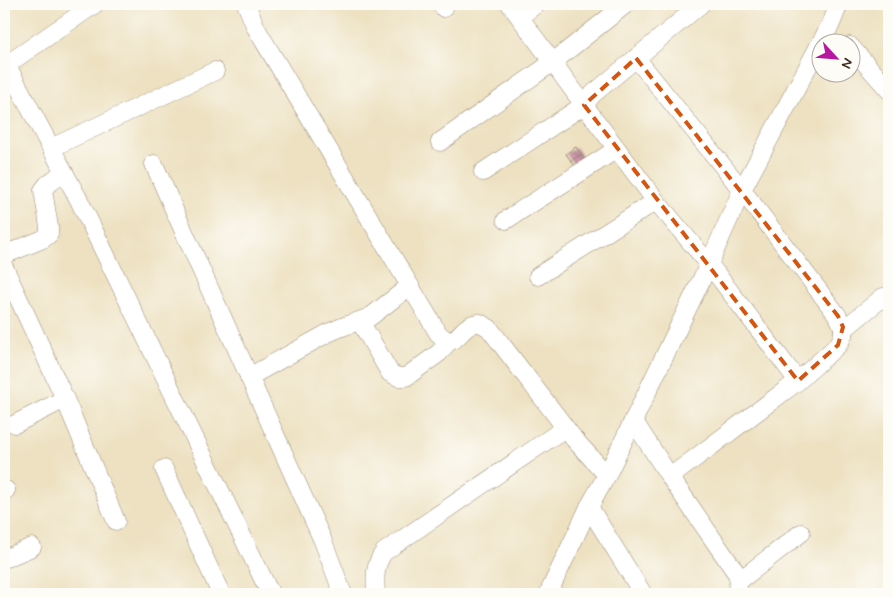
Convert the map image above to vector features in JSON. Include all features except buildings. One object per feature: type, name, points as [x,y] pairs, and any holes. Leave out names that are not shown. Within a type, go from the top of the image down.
[{"type":"street","points":[[95,4],[5,63],[88,218],[272,594]]},
{"type":"street","points":[[536,4],[515,11],[656,201],[709,264],[798,381]]},
{"type":"street","points":[[440,142],[553,62],[626,4]]},
{"type":"street","points":[[483,172],[584,105],[593,94],[701,4]]},
{"type":"street","points":[[827,32],[839,4]]},
{"type":"street","points":[[247,6],[256,28],[438,333],[444,340],[449,341],[454,340],[471,325],[480,323],[489,328],[574,439],[607,474]]},
{"type":"street","points":[[831,24],[839,32]]},
{"type":"street","points":[[860,55],[886,80]]},
{"type":"street","points":[[636,58],[742,190],[838,316],[843,327],[843,336],[838,345],[798,381],[670,477]]},
{"type":"street","points":[[548,594],[709,264],[742,190],[810,63]]},
{"type":"street","points":[[51,148],[215,71]]},
{"type":"street","points":[[506,220],[617,149]]},
{"type":"street","points":[[154,164],[323,541],[343,594]]},
{"type":"street","points":[[4,255],[44,239],[48,234],[49,227],[43,190],[64,172]]},
{"type":"street","points":[[538,276],[656,201]]},
{"type":"street","points":[[4,267],[65,399],[116,521]]},
{"type":"street","points":[[249,377],[328,333],[370,317],[410,286]]},
{"type":"street","points":[[843,330],[883,297]]},
{"type":"street","points":[[360,321],[390,373],[398,377],[406,376],[439,353],[449,341]]},
{"type":"street","points":[[15,424],[65,399]]},
{"type":"street","points":[[633,420],[737,574],[737,588]]},
{"type":"street","points":[[376,594],[374,578],[377,564],[384,552],[566,428]]},
{"type":"street","points":[[164,469],[221,594]]},
{"type":"street","points":[[589,507],[642,594]]},
{"type":"street","points":[[737,588],[801,534]]},
{"type":"street","points":[[4,559],[32,547]]},
{"type":"highlighted area","points":[[636,58],[838,316],[843,327],[838,345],[798,381],[584,105]]}]
